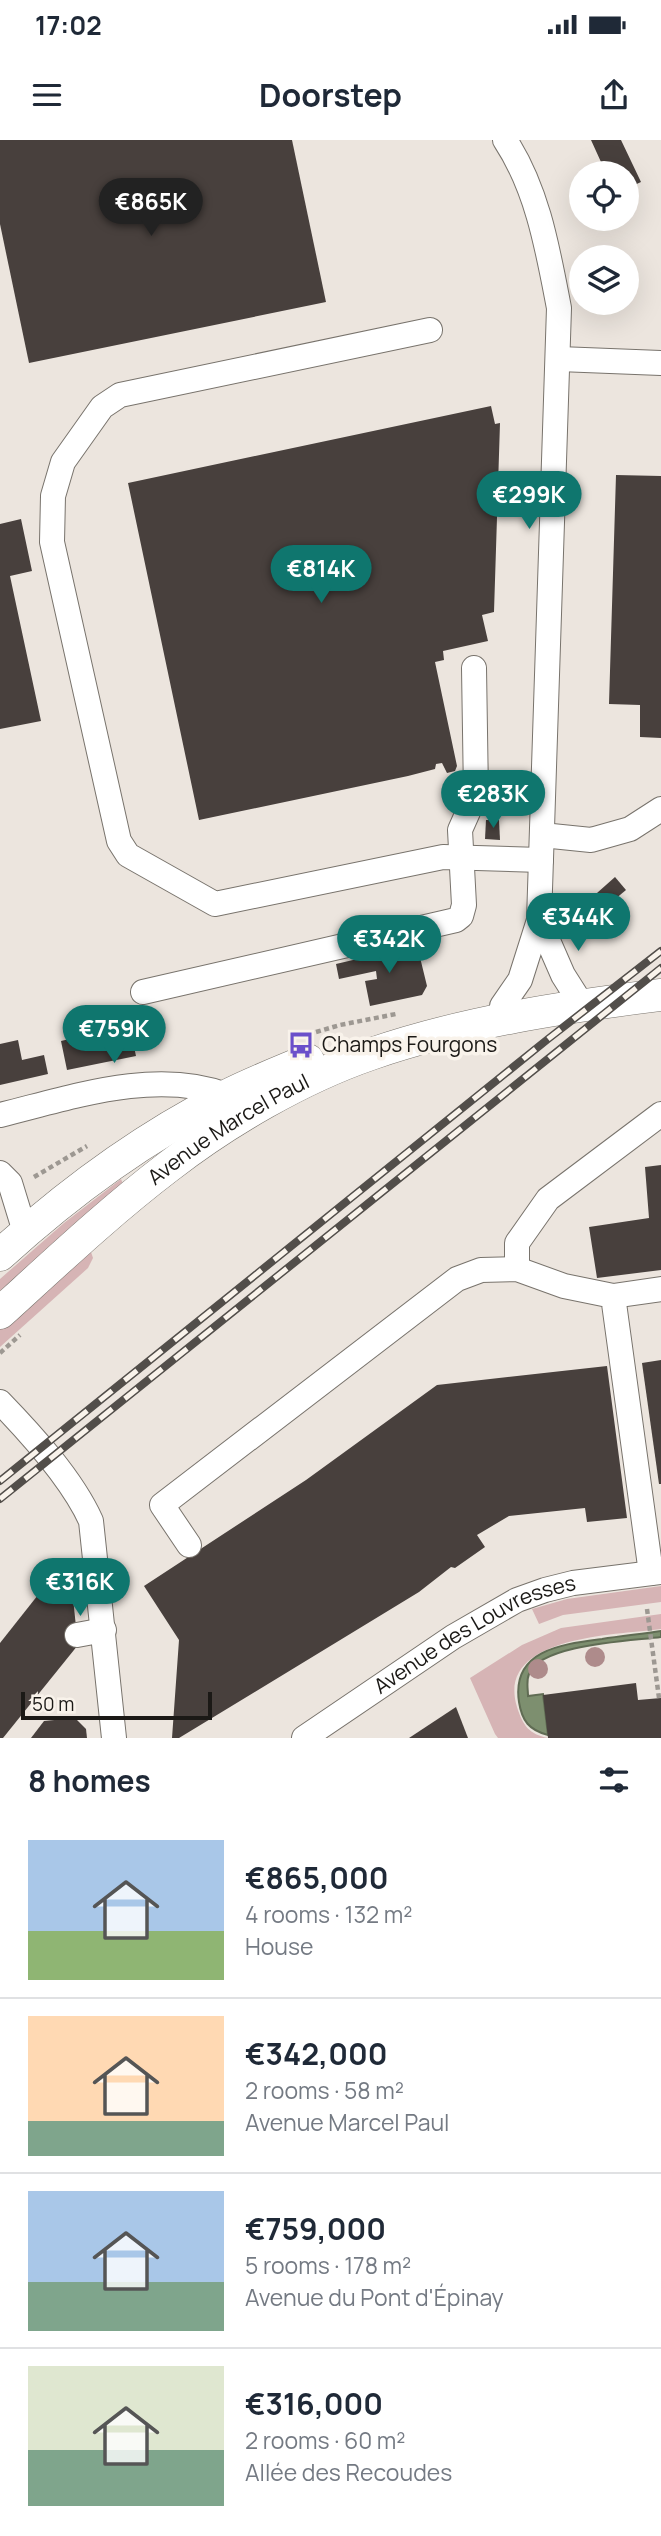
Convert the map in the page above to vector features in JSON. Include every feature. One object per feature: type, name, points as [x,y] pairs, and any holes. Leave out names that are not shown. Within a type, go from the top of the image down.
[{"type":"main road","name":"Avenue Marcel Paul","points":[[0,1313],[115,1210],[169,1166],[263,1105],[368,1055],[439,1034],[582,1005],[661,995]]},
{"type":"main road","name":"Avenue Marcel Paul","points":[[0,1255],[25,1232],[168,1127],[226,1095],[318,1056],[433,1022],[502,1006],[582,1005]]},
{"type":"street","points":[[502,1006],[520,980],[539,920],[559,359],[559,308],[545,231],[513,152],[505,140]]},
{"type":"street","points":[[430,330],[120,395],[102,407],[63,462],[52,496],[52,542],[119,841],[128,855],[215,904],[443,857],[541,860]]},
{"type":"street","points":[[559,359],[661,363]]},
{"type":"street","points":[[143,992],[456,920],[461,916],[464,905],[460,830],[476,794],[474,668]]},
{"type":"street","points":[[542,835],[591,840],[630,829],[661,809]]},
{"type":"street","points":[[539,920],[563,975],[582,1005]]},
{"type":"street","points":[[0,1115],[138,1084],[200,1087],[226,1095]]},
{"type":"street","points":[[517,1269],[517,1243],[548,1199],[661,1114]]},
{"type":"street","points":[[0,1173],[10,1184],[25,1232]]},
{"type":"street","points":[[189,1545],[162,1505],[457,1279],[481,1270],[517,1269],[564,1286],[613,1296],[661,1289]]},
{"type":"street","points":[[613,1296],[656,1572]]},
{"type":"street","points":[[0,1402],[33,1436],[85,1507],[91,1521],[114,1738]]},
{"type":"street","name":"Avenue des Louvresses","points":[[304,1738],[453,1637],[517,1600],[573,1583],[656,1572]]},
{"type":"street","points":[[77,1635],[104,1630]]},
{"type":"path","points":[[0,1353],[29,1328]]},
{"type":"path","points":[[648,1609],[659,1698]]},
{"type":"shaded area","points":[[121,1179],[123,1184],[0,1291],[0,1279],[64,1223]]},
{"type":"shaded area","points":[[90,1249],[93,1258],[88,1268],[0,1347],[0,1329]]},
{"type":"shaded area","points":[[661,1586],[661,1602],[563,1615],[539,1624],[532,1609],[567,1599]]},
{"type":"shaded area","points":[[661,1614],[661,1629],[591,1637],[565,1643],[542,1652],[524,1665],[515,1683],[517,1707],[524,1724],[531,1731],[548,1738],[498,1738],[495,1734],[470,1678],[522,1645],[561,1628]]},
{"type":"shaded area","points":[[661,1631],[661,1637],[568,1650],[537,1664],[528,1677],[528,1696],[543,1694],[548,1735],[531,1727],[524,1719],[519,1702],[519,1684],[523,1670],[543,1652],[572,1644]]},
{"type":"building","points":[[0,140],[292,140],[326,302],[29,363],[0,224]]},
{"type":"building","points":[[591,140],[621,140],[631,161],[601,161]]},
{"type":"building","points":[[491,406],[495,424],[500,423],[494,612],[482,615],[488,641],[443,651],[444,660],[435,662],[457,766],[455,771],[447,773],[442,763],[436,764],[435,769],[408,776],[199,820],[128,483]]},
{"type":"building","points":[[616,475],[661,476],[661,738],[640,737],[640,705],[609,704]]},
{"type":"building","points":[[21,519],[32,571],[10,576],[41,721],[0,729],[0,524]]},
{"type":"building","points":[[486,820],[499,820],[500,840],[485,839]]},
{"type":"building","points":[[615,877],[626,890],[608,905],[597,893]]},
{"type":"building","points":[[417,945],[427,986],[422,995],[370,1006],[365,981],[377,979],[376,971],[339,979],[336,964]]},
{"type":"building","points":[[127,1014],[136,1056],[67,1070],[61,1041],[116,1028],[114,1018]]},
{"type":"building","points":[[18,1040],[22,1060],[44,1055],[48,1074],[0,1085],[0,1044]]},
{"type":"building","points":[[661,1165],[661,1270],[597,1278],[589,1227],[649,1218],[645,1167]]},
{"type":"building","points":[[661,1360],[661,1484],[659,1484],[642,1363]]},
{"type":"building","points":[[607,1366],[627,1518],[587,1522],[585,1508],[509,1516],[477,1535],[485,1547],[455,1568],[451,1567],[419,1592],[179,1738],[172,1738],[179,1640],[144,1586],[306,1480],[437,1385]]},
{"type":"building","points":[[63,1573],[71,1580],[78,1645],[3,1738],[0,1738],[0,1643],[53,1576]]},
{"type":"building","points":[[636,1683],[638,1700],[661,1698],[661,1738],[548,1738],[543,1695]]},
{"type":"building","points":[[456,1707],[468,1738],[409,1738]]},
{"type":"building","points":[[75,1718],[86,1729],[87,1738],[31,1738],[44,1721]]},
{"type":"railway","points":[[0,1481],[661,951]]},
{"type":"railway","points":[[0,1499],[661,968]]},
{"type":"place","name":"Champs Fourgons","points":[[301,1045]]}]
